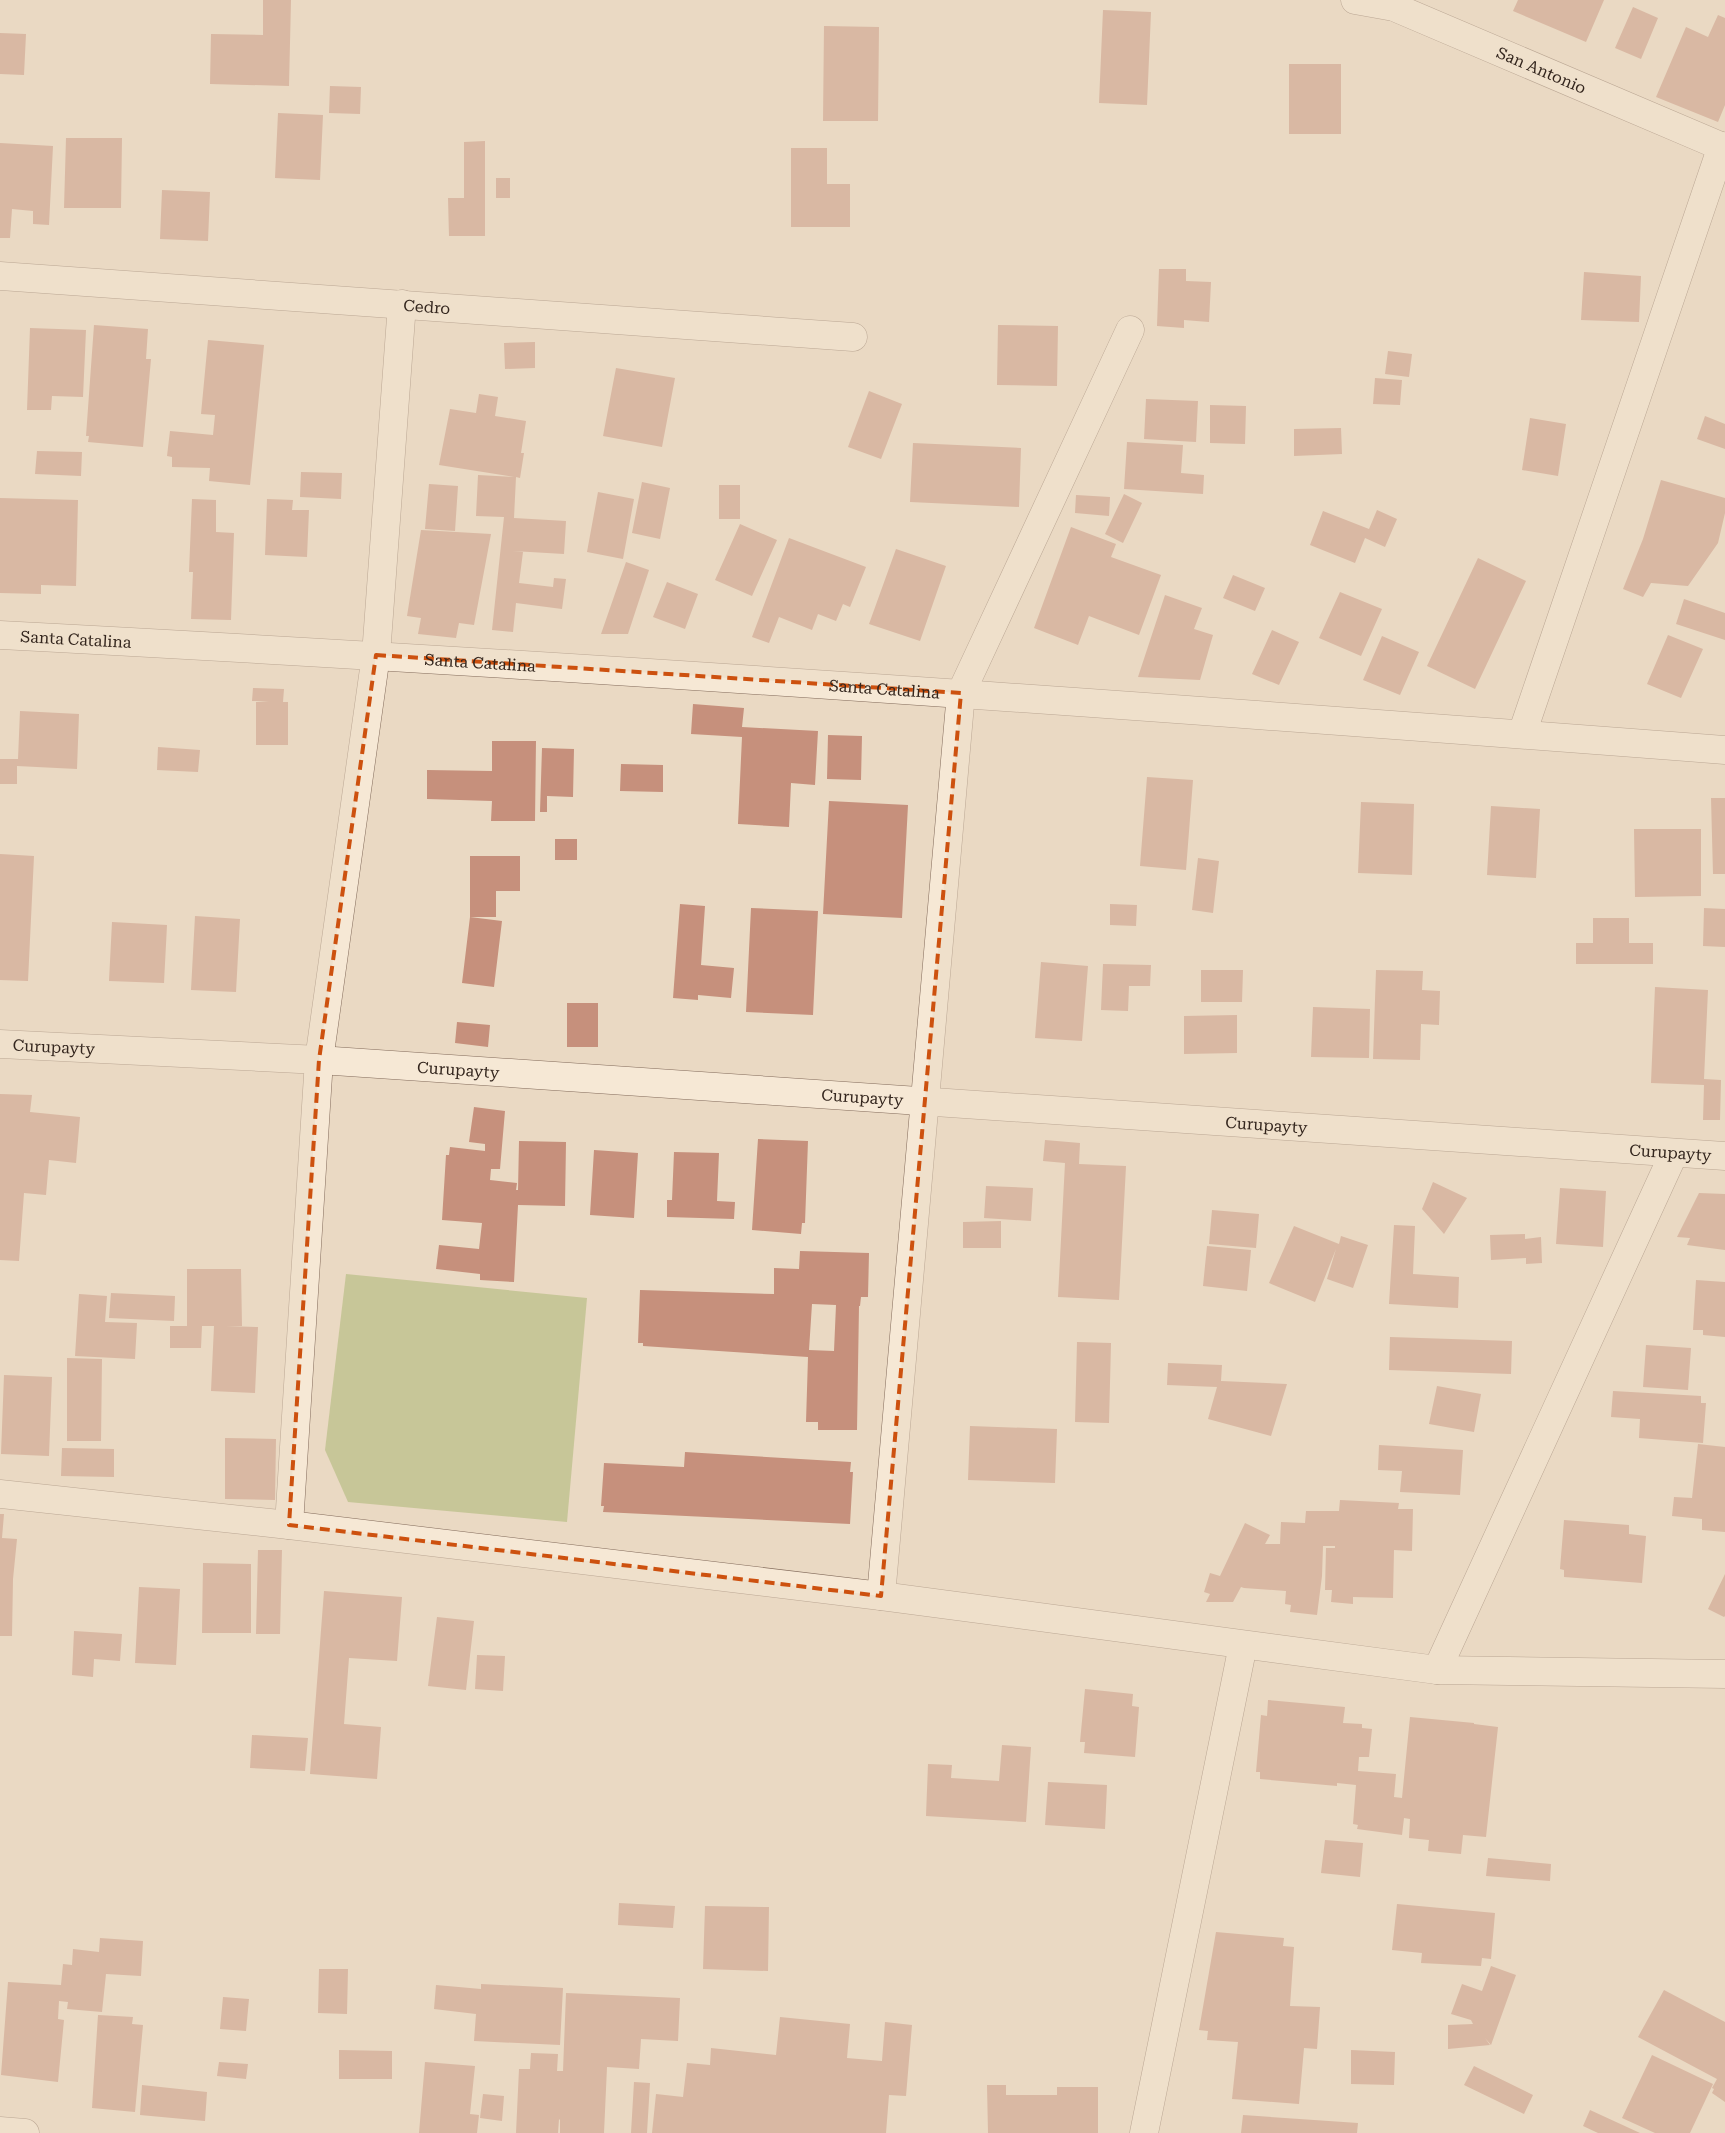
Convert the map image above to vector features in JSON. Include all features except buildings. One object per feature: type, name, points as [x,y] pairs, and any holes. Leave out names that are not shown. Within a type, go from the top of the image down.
[{"type":"street","name":"San Antonio","points":[[1355,0],[1395,4],[1724,147]]},
{"type":"street","points":[[1522,734],[1724,147]]},
{"type":"street","name":"Cedro","points":[[0,276],[853,337]]},
{"type":"street","points":[[289,1525],[319,1060],[376,655],[402,304]]},
{"type":"street","points":[[880,1596],[961,693],[1130,330]]},
{"type":"street","name":"Santa Catalina","points":[[0,635],[376,655],[961,693],[1725,750]]},
{"type":"street","name":"Curupayty","points":[[0,1044],[319,1060],[1725,1156]]},
{"type":"street","points":[[1437,1670],[1674,1154]]},
{"type":"street","points":[[0,1494],[289,1525],[880,1596],[1437,1670],[1725,1674]]},
{"type":"street","points":[[1144,2133],[1244,1645]]},
{"type":"street","points":[[0,2131],[25,2133]]},
{"type":"highlighted area","points":[[376,655],[961,693],[881,1596],[289,1525],[319,1060]]},
{"type":"green space","points":[[346,1274],[587,1298],[567,1522],[348,1502],[325,1450]]}]
